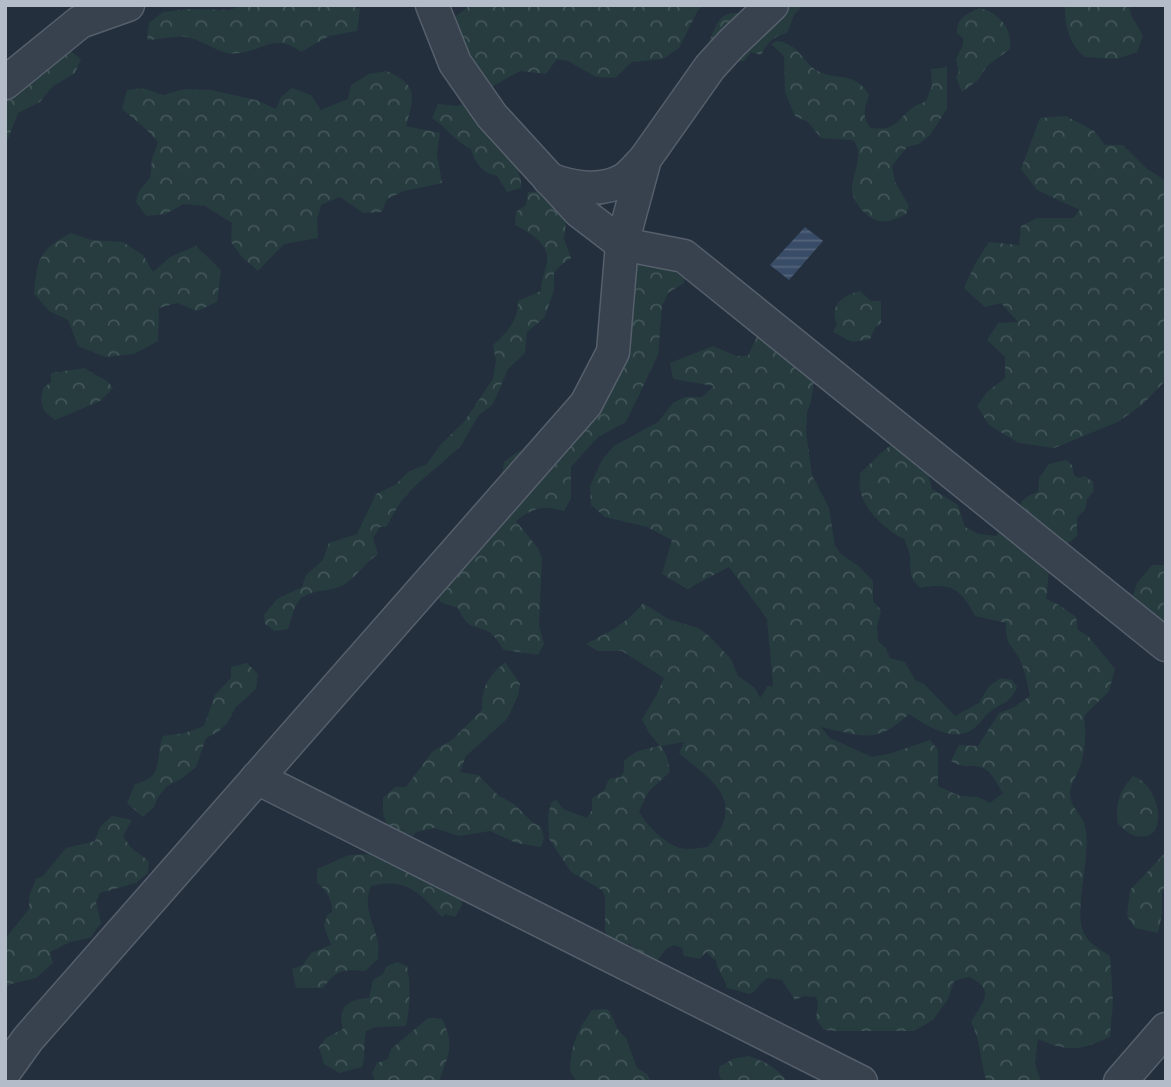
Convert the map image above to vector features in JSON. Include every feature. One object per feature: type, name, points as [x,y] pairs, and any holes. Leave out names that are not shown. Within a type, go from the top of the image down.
[{"type":"street","points":[[5,83],[72,14],[128,5]]},
{"type":"street","points":[[432,5],[455,63],[492,116],[579,211],[622,244],[684,256],[1166,645]]},
{"type":"street","points":[[549,179],[568,186],[592,188],[610,185],[625,178],[645,159],[710,68],[772,5]]},
{"type":"street","points":[[5,1071],[28,1039],[586,404],[612,352],[622,244],[645,159]]},
{"type":"street","points":[[257,778],[861,1082]]},
{"type":"street","points":[[1120,1082],[1166,1029]]},
{"type":"green space","points":[[244,5],[347,5],[360,9],[357,31],[329,36],[301,52],[281,43],[247,52],[227,53],[186,37],[147,40],[149,23],[163,12],[188,9],[229,10]]},
{"type":"green space","points":[[470,5],[705,5],[698,10],[679,48],[663,59],[632,62],[615,78],[596,77],[568,61],[557,59],[546,74],[520,71],[486,90],[457,40],[455,17]]},
{"type":"green space","points":[[763,5],[803,5],[794,15],[787,33],[771,41],[761,55],[751,52],[744,61],[738,61],[728,59],[715,51],[709,42],[722,17],[732,13],[750,14]]},
{"type":"green space","points":[[1065,5],[1129,5],[1131,15],[1143,36],[1137,52],[1117,59],[1085,57],[1075,47],[1069,34]]},
{"type":"green space","points":[[979,8],[993,13],[1003,22],[1009,35],[1010,49],[987,66],[978,80],[962,92],[956,77],[959,72],[956,59],[963,45],[963,38],[957,33],[957,28],[963,17]]},
{"type":"green space","points":[[777,41],[790,45],[816,70],[851,79],[864,87],[869,95],[865,116],[871,128],[890,127],[926,101],[932,86],[931,69],[947,67],[947,109],[930,135],[919,144],[907,147],[892,166],[895,182],[909,206],[906,214],[890,221],[879,221],[861,209],[852,193],[858,157],[856,145],[853,140],[821,138],[808,122],[795,116],[785,92],[784,56],[771,44]]},
{"type":"green space","points":[[65,47],[81,59],[75,73],[52,87],[40,102],[18,113],[5,147],[5,92]]},
{"type":"green space","points":[[387,71],[405,82],[412,93],[406,126],[440,133],[437,154],[442,183],[404,191],[387,199],[382,212],[363,213],[340,197],[321,205],[317,219],[318,238],[284,244],[258,271],[242,257],[231,242],[232,223],[205,206],[184,204],[165,214],[146,216],[136,202],[139,191],[150,178],[152,159],[158,142],[122,109],[127,90],[143,88],[163,95],[184,89],[211,90],[256,100],[276,109],[281,97],[292,88],[311,95],[321,110],[348,99],[351,85],[369,74]]},
{"type":"green space","points":[[438,104],[467,104],[509,155],[520,178],[521,188],[507,192],[497,176],[480,167],[471,149],[432,118]]},
{"type":"green space","points":[[1066,116],[1094,131],[1105,145],[1123,145],[1146,168],[1166,181],[1166,380],[1143,404],[1118,422],[1054,448],[1019,443],[989,425],[977,406],[987,392],[1005,378],[1005,357],[987,340],[998,323],[1018,322],[1001,303],[985,307],[964,288],[989,242],[1019,245],[1021,226],[1037,218],[1073,218],[1080,210],[1037,190],[1021,169],[1040,118]]},
{"type":"green space","points":[[528,192],[538,192],[556,206],[566,223],[564,239],[571,258],[554,273],[554,291],[544,318],[527,332],[525,353],[508,369],[493,404],[478,416],[461,446],[401,501],[386,527],[380,527],[373,538],[378,554],[345,584],[302,598],[295,608],[288,629],[275,631],[265,624],[264,615],[277,599],[302,587],[306,575],[323,560],[329,543],[357,534],[376,494],[395,485],[408,472],[427,464],[441,444],[464,422],[493,379],[496,361],[493,345],[511,325],[518,301],[541,291],[547,262],[542,244],[515,225],[516,212],[526,205]]},
{"type":"green space","points":[[71,233],[91,240],[123,242],[143,255],[153,272],[170,257],[196,246],[221,270],[217,302],[197,311],[177,303],[159,308],[158,341],[134,354],[105,357],[78,346],[68,320],[49,311],[34,294],[42,257],[52,245]]},
{"type":"green space","points":[[639,254],[685,270],[684,283],[668,293],[662,306],[658,355],[626,422],[598,437],[571,467],[571,498],[564,511],[538,509],[516,521],[538,548],[542,559],[539,625],[544,644],[538,655],[504,650],[491,633],[470,625],[458,608],[440,602],[439,593],[500,489],[504,462],[529,447],[583,388]]},
{"type":"green space","points":[[860,291],[871,301],[881,301],[881,323],[875,328],[870,339],[852,342],[833,332],[837,324],[835,312],[839,302]]},
{"type":"green space","points":[[759,332],[815,374],[806,433],[812,475],[829,508],[835,546],[873,581],[873,601],[881,610],[877,627],[878,641],[886,648],[890,658],[905,662],[915,680],[924,684],[955,716],[979,703],[989,686],[1001,678],[1012,680],[1017,687],[1008,701],[963,734],[946,733],[909,714],[887,730],[868,736],[821,727],[830,738],[872,757],[930,740],[938,750],[938,786],[960,796],[978,797],[990,803],[1003,793],[984,768],[964,766],[951,761],[959,745],[978,746],[999,713],[1030,696],[1024,672],[1007,639],[1006,623],[975,616],[960,594],[948,587],[921,588],[914,581],[910,554],[904,539],[883,525],[866,505],[860,490],[860,473],[894,443],[928,473],[932,489],[958,505],[965,527],[979,534],[997,536],[999,525],[1019,513],[1024,499],[1038,492],[1039,478],[1049,464],[1066,460],[1072,465],[1074,475],[1078,478],[1085,476],[1093,482],[1094,491],[1087,499],[1085,510],[1077,517],[1077,536],[1050,565],[1046,599],[1076,617],[1078,630],[1088,636],[1115,669],[1109,691],[1084,716],[1083,756],[1070,794],[1073,806],[1084,823],[1086,835],[1081,925],[1090,941],[1110,956],[1113,1002],[1110,1037],[1074,1048],[1057,1046],[1038,1039],[1035,1064],[1041,1082],[987,1082],[977,1036],[971,1022],[983,1003],[985,992],[978,982],[969,977],[954,981],[948,999],[933,1020],[914,1031],[836,1031],[824,1030],[816,1019],[816,997],[804,996],[795,1000],[782,980],[768,978],[750,994],[727,988],[716,961],[706,952],[700,959],[684,956],[682,948],[674,945],[666,949],[656,962],[638,959],[631,945],[610,938],[605,931],[605,897],[602,890],[571,872],[549,839],[548,816],[551,803],[556,799],[563,809],[587,818],[592,810],[592,798],[604,791],[609,779],[621,777],[624,761],[628,757],[636,752],[660,746],[642,719],[664,678],[622,651],[598,651],[586,644],[624,622],[643,603],[668,619],[698,628],[708,635],[731,659],[738,676],[755,688],[760,698],[768,686],[773,686],[767,619],[729,567],[687,589],[662,574],[672,540],[647,527],[605,517],[591,505],[590,486],[602,460],[614,446],[658,422],[673,403],[685,397],[702,397],[714,386],[673,379],[670,363],[713,346],[737,356],[748,356]],"holes":[[[684,742],[679,753],[714,784],[725,805],[725,817],[708,847],[687,849],[674,846],[656,833],[639,811],[649,791],[670,772],[661,746]]]},
{"type":"green space","points":[[85,368],[107,381],[113,388],[100,401],[55,420],[44,411],[41,401],[43,388],[51,382],[51,373]]},
{"type":"green space","points":[[1152,565],[1166,565],[1166,639],[1132,599],[1137,583]]},
{"type":"green space","points":[[505,662],[520,684],[518,696],[507,719],[466,756],[460,772],[478,775],[499,796],[514,804],[541,827],[544,838],[541,847],[516,843],[490,831],[459,836],[434,828],[416,832],[413,836],[387,826],[383,813],[383,798],[395,787],[406,787],[432,752],[453,739],[482,710],[487,683]]},
{"type":"green space","points":[[247,663],[258,674],[256,689],[235,708],[228,722],[218,732],[206,738],[196,767],[167,786],[154,807],[143,817],[127,803],[135,784],[145,781],[155,772],[163,736],[185,733],[204,726],[215,695],[231,678],[231,667]]},
{"type":"green space","points":[[1133,776],[1143,781],[1150,790],[1158,812],[1158,823],[1154,831],[1147,836],[1134,835],[1118,824],[1119,798]]},
{"type":"green space","points":[[112,816],[132,820],[123,836],[131,848],[149,861],[148,873],[136,883],[100,893],[96,902],[101,923],[90,938],[70,942],[50,952],[53,963],[36,978],[5,988],[5,939],[29,909],[29,896],[36,879],[43,876],[66,848],[95,841],[100,827]]},
{"type":"green space","points":[[1166,852],[1166,888],[1162,892],[1162,914],[1158,933],[1135,928],[1127,916],[1130,890]]},
{"type":"green space","points":[[376,854],[462,895],[462,905],[455,917],[445,914],[442,917],[419,894],[403,886],[371,886],[368,908],[378,942],[378,959],[365,971],[351,970],[336,974],[323,988],[296,988],[292,969],[303,965],[311,953],[331,945],[324,926],[327,915],[332,912],[331,904],[326,892],[317,883],[317,869],[349,855]]},
{"type":"green space","points":[[397,962],[407,966],[410,996],[406,1026],[376,1027],[366,1031],[362,1067],[339,1073],[324,1064],[319,1047],[326,1038],[343,1029],[343,1010],[350,1002],[369,998],[373,980],[383,974],[386,967]]},
{"type":"green space","points":[[606,1009],[626,1038],[637,1068],[647,1074],[651,1082],[577,1082],[570,1071],[573,1046],[583,1024],[592,1010]]},
{"type":"green space","points":[[428,1018],[442,1019],[449,1037],[448,1057],[439,1082],[375,1082],[372,1073],[377,1063],[388,1059],[391,1049]]},
{"type":"green space","points":[[748,1056],[770,1066],[787,1082],[723,1082],[719,1067],[733,1059]]},
{"type":"water","points":[[805,227],[823,241],[789,280],[770,265]]}]
